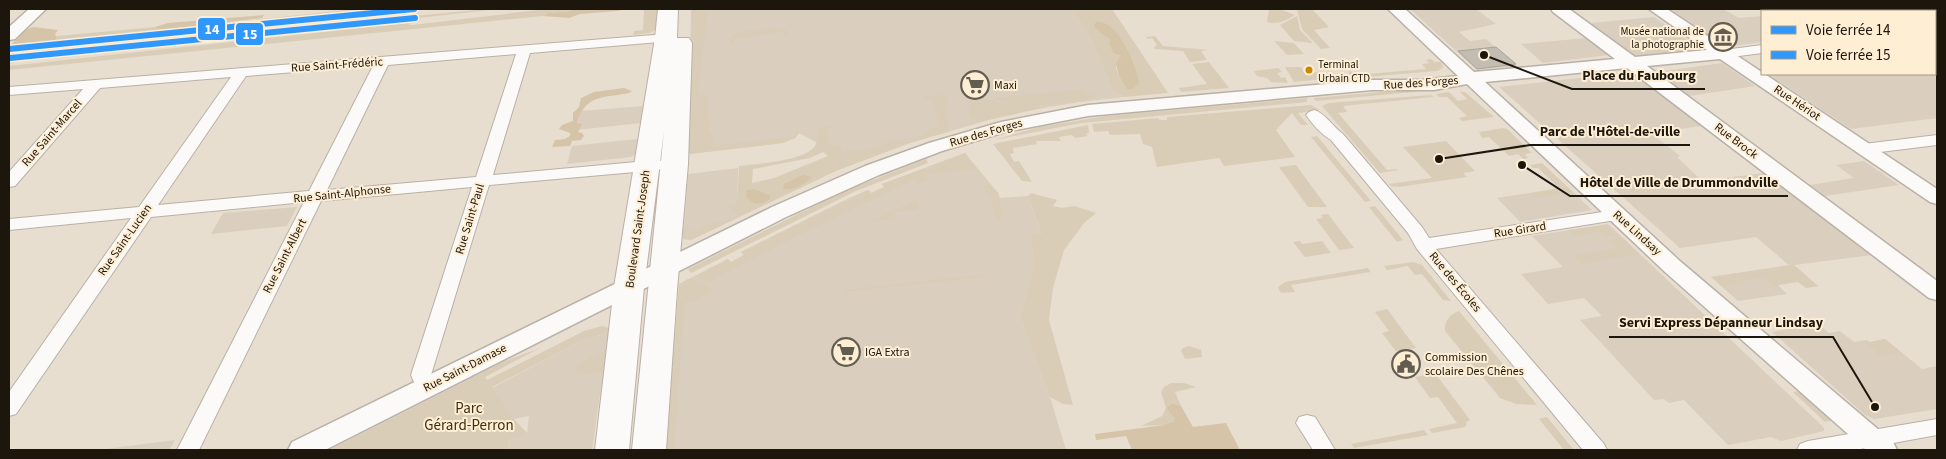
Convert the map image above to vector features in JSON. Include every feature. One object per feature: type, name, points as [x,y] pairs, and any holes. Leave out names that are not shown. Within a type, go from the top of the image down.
[{"type":"main road","name":"Boulevard Saint-Joseph","points":[[612,450],[629,287],[666,38],[668,9]]},
{"type":"main road","points":[[648,450],[675,164],[682,9]]},
{"type":"street","points":[[9,35],[38,9]]},
{"type":"street","name":"Rue Lindsay","points":[[1396,9],[1689,281],[1877,444]]},
{"type":"street","name":"Rue Brock","points":[[1559,9],[1937,292]]},
{"type":"street","name":"Rue Hériot","points":[[1657,9],[1937,198]]},
{"type":"street","name":"Rue Saint-Frédéric","points":[[9,91],[666,38]]},
{"type":"street","name":"Rue des Forges","points":[[629,287],[779,212],[868,171],[938,146],[1007,126],[1052,116],[1107,108],[1372,85],[1406,86],[1455,82],[1471,78],[1761,49]]},
{"type":"street","name":"Rue Saint-Paul","points":[[426,388],[421,374],[524,50]]},
{"type":"street","name":"Rue Saint-Albert","points":[[188,450],[383,61]]},
{"type":"street","name":"Rue Saint-Lucien","points":[[9,408],[241,73]]},
{"type":"street","name":"Rue Saint-Marcel","points":[[9,182],[96,84]]},
{"type":"street","name":"Rue des Écoles","points":[[1314,115],[1328,131],[1337,137],[1416,231],[1423,244],[1596,450]]},
{"type":"street","points":[[1864,149],[1937,140]]},
{"type":"street","name":"Rue Saint-Alphonse","points":[[9,224],[647,165],[675,164]]},
{"type":"street","name":"Rue Girard","points":[[1423,244],[1616,214]]},
{"type":"street","name":"Rue Saint-Damase","points":[[301,450],[629,287]]},
{"type":"street","points":[[1307,423],[1324,450]]},
{"type":"street","points":[[1808,450],[1877,444],[1937,427]]},
{"type":"shaded area","points":[[572,9],[625,9],[580,14],[569,18],[543,16],[548,13],[571,11]]},
{"type":"shaded area","points":[[704,9],[1072,9],[1090,37],[1114,93],[1125,97],[1079,102],[1009,114],[910,143],[855,163],[799,133],[795,138],[783,143],[689,154],[690,46]]},
{"type":"shaded area","points":[[1410,9],[1476,9],[1496,24],[1459,32],[1470,41],[1486,39],[1517,66],[1477,70]]},
{"type":"shaded area","points":[[1670,9],[1723,9],[1739,18],[1761,16],[1761,42],[1727,47]]},
{"type":"shaded area","points":[[264,15],[262,18],[168,29],[157,29],[155,27],[168,23]]},
{"type":"shaded area","points":[[1654,17],[1700,49],[1636,56],[1591,23]]},
{"type":"shaded area","points":[[1096,22],[1104,23],[1111,27],[1125,45],[1139,83],[1133,89],[1127,89],[1119,76],[1116,63],[1121,56],[1113,53],[1109,44],[1110,39],[1097,30],[1094,25]]},
{"type":"shaded area","points":[[34,27],[58,30],[55,34],[57,38],[52,42],[9,47],[27,29]]},
{"type":"shaded area","points":[[1586,38],[1609,55],[1543,63],[1521,44]]},
{"type":"shaded area","points":[[1936,38],[1937,118],[1851,129],[1770,75],[1936,75]]},
{"type":"shaded area","points":[[1722,63],[1755,86],[1689,96],[1657,72]]},
{"type":"shaded area","points":[[1631,72],[1702,126],[1651,133],[1680,156],[1677,157],[1702,181],[1764,173],[1872,255],[1794,265],[1818,286],[1806,288],[1798,282],[1778,285],[1787,294],[1738,301],[1711,277],[1789,265],[1756,237],[1680,248],[1499,87]]},
{"type":"shaded area","points":[[624,88],[632,91],[597,99],[585,107],[577,123],[582,124],[578,132],[584,136],[581,140],[572,141],[570,146],[552,147],[555,140],[565,139],[570,136],[570,133],[559,129],[562,125],[573,121],[573,113],[579,107],[581,98],[594,92]]},
{"type":"shaded area","points":[[644,106],[641,123],[576,130],[580,111]]},
{"type":"shaded area","points":[[637,139],[635,154],[631,157],[567,164],[572,146]]},
{"type":"shaded area","points":[[965,153],[1000,198],[1028,196],[1041,234],[1029,236],[1034,265],[1020,317],[1050,397],[1066,450],[666,450],[679,284],[728,259],[731,262],[744,255],[741,252],[849,198],[868,190],[871,193],[884,187],[882,184]]},
{"type":"shaded area","points":[[1864,161],[1899,185],[1825,196],[1810,185],[1854,178],[1836,165]]},
{"type":"shaded area","points":[[738,168],[737,218],[691,240],[683,239],[688,174]]},
{"type":"shaded area","points":[[803,175],[812,177],[799,186],[783,189],[784,184]]},
{"type":"shaded area","points":[[1569,188],[1592,210],[1520,222],[1497,198]]},
{"type":"shaded area","points":[[754,189],[770,195],[770,199],[760,204],[751,202],[746,196],[747,190]]},
{"type":"shaded area","points":[[297,207],[287,226],[211,234],[223,213]]},
{"type":"shaded area","points":[[1608,224],[1819,423],[1824,428],[1824,431],[1781,441],[1771,437],[1728,445],[1684,400],[1669,403],[1664,399],[1654,400],[1580,320],[1602,316],[1584,298],[1548,304],[1521,274],[1563,267],[1532,236]]},
{"type":"shaded area","points":[[1818,324],[1829,333],[1840,331],[1854,342],[1867,340],[1870,342],[1885,339],[1922,369],[1937,366],[1937,409],[1874,419],[1865,415],[1772,332]]},
{"type":"shaded area","points":[[609,332],[592,450],[508,450],[509,440],[524,436],[527,433],[529,416],[513,419],[492,388],[579,342]]},
{"type":"shaded area","points":[[1172,404],[1181,406],[1193,427],[1226,423],[1240,450],[1132,450],[1126,436],[1096,440],[1095,434],[1165,425],[1174,421],[1174,418],[1166,408]]},
{"type":"shaded area","points":[[175,440],[169,450],[98,450]]},
{"type":"green space","points":[[356,9],[398,9],[9,48],[52,42],[57,36],[155,27],[157,29],[168,29]]},
{"type":"green space","points":[[499,9],[122,51],[9,60],[9,54]]},
{"type":"green space","points":[[547,9],[572,9],[571,11],[548,13],[543,16],[9,70],[9,66],[417,22],[407,24],[412,25]]},
{"type":"green space","points":[[644,9],[658,9],[658,29],[649,33],[633,35],[634,31],[643,30]]},
{"type":"green space","points":[[691,9],[708,9],[698,94],[708,95],[709,132],[713,136],[713,146],[796,136],[795,131],[797,130],[799,133],[795,138],[783,143],[689,154]]},
{"type":"green space","points":[[1072,9],[1112,9],[1168,93],[1125,97],[1114,93],[1090,37]],"holes":[[[1111,39],[1139,83],[1119,77],[1116,67],[1121,56],[1113,53],[1109,44]]]},
{"type":"green space","points":[[1269,9],[1279,9],[1295,15],[1281,22],[1267,22]]},
{"type":"green space","points":[[1297,9],[1312,9],[1329,27],[1314,30],[1330,48],[1321,49],[1302,29]]},
{"type":"green space","points":[[1297,16],[1300,30],[1313,43],[1294,41],[1280,25]]},
{"type":"green space","points":[[770,28],[785,29],[789,35],[785,37],[783,32],[735,39],[733,44],[729,43],[729,38],[739,32]]},
{"type":"green space","points":[[1155,36],[1163,46],[1209,50],[1201,51],[1207,60],[1190,62],[1183,51],[1155,49],[1154,47],[1157,45],[1152,38],[1148,39],[1146,37]]},
{"type":"green space","points":[[1274,41],[1294,43],[1304,54],[1287,55]]},
{"type":"green space","points":[[1431,59],[1435,62],[1441,62],[1443,68],[1437,71],[1353,78],[1348,72],[1351,71],[1355,75],[1426,69],[1422,64],[1429,63],[1426,60]]},
{"type":"green space","points":[[1209,62],[1229,88],[1181,92],[1179,88],[1207,84],[1192,64]]},
{"type":"green space","points":[[1285,67],[1301,67],[1304,73],[1319,72],[1324,79],[1294,82]]},
{"type":"green space","points":[[1278,68],[1282,72],[1277,73],[1281,78],[1285,77],[1288,83],[1271,82],[1267,78],[1257,76],[1254,71]]},
{"type":"green space","points":[[1427,88],[1415,92],[1316,101],[1313,98]]},
{"type":"green space","points":[[1085,89],[1087,93],[1095,94],[1092,100],[1028,105],[1004,102],[993,98]]},
{"type":"green space","points":[[1449,92],[1458,101],[1467,99],[1460,92],[1465,92],[1494,117],[1462,121],[1459,118],[1467,116],[1447,97],[1439,97],[1436,94]]},
{"type":"green space","points":[[943,95],[948,97],[945,117],[951,131],[910,143],[836,171],[691,240],[683,239],[683,227],[694,232],[718,221],[722,223],[737,216],[736,211],[725,205],[737,204],[739,166],[780,161],[810,151],[815,146],[818,130],[823,127],[836,126],[827,129],[828,145],[840,145],[842,152],[880,147],[882,141],[908,139],[921,135],[932,128],[940,127],[932,100],[922,99],[926,96]],"holes":[[[823,152],[828,156],[774,178],[752,183],[753,169],[810,158]]]},
{"type":"green space","points":[[1431,95],[1439,102],[1433,97],[1343,106],[1347,112],[1338,113],[1387,170],[1398,170],[1380,173],[1322,106],[1329,103]]},
{"type":"green space","points":[[982,98],[1001,103],[1047,107],[979,122],[972,119],[969,110],[970,99]]},
{"type":"green space","points":[[1307,98],[1307,102],[1081,123],[994,140],[1039,127],[1106,116]]},
{"type":"green space","points":[[1311,105],[1320,110],[1298,113],[1308,125],[1301,125],[1292,113],[1276,130],[1295,157],[1224,166],[1219,158],[1157,167],[1152,147],[1143,144],[1140,134],[1110,135],[1108,131],[1094,132],[1092,124],[1158,118],[1160,120],[1167,120],[1167,117]]},
{"type":"green space","points":[[1088,125],[1089,133],[1086,134],[1088,136],[1075,138],[1072,135],[1059,137],[1061,141],[1036,141],[1037,144],[1013,148],[1014,153],[1010,154],[1014,162],[1019,161],[1032,182],[1022,181],[993,144]]},
{"type":"green space","points":[[1507,129],[1532,153],[1525,154],[1528,158],[1523,159],[1518,154],[1509,156],[1489,137],[1482,138],[1479,132]]},
{"type":"green space","points":[[1317,136],[1371,201],[1365,202],[1311,137]]},
{"type":"green space","points":[[1446,141],[1475,171],[1463,173],[1467,177],[1399,187],[1389,184],[1432,178],[1403,147]]},
{"type":"green space","points":[[965,153],[982,175],[979,176],[976,169],[930,174],[928,171],[925,172],[929,180],[920,184],[914,180],[797,236],[708,282],[695,276],[728,259],[731,262],[744,255],[741,252],[868,190],[871,193],[884,187],[882,184]]},
{"type":"green space","points":[[926,159],[928,163],[856,191],[691,273],[688,269],[840,193]]},
{"type":"green space","points":[[1542,163],[1573,192],[1535,198],[1530,193],[1559,188],[1538,168],[1533,168],[1530,165]]},
{"type":"green space","points":[[1296,165],[1327,207],[1308,207],[1279,167]]},
{"type":"green space","points":[[990,184],[998,193],[1003,217],[997,219],[990,194],[985,192],[984,186]]},
{"type":"green space","points":[[1031,193],[1057,200],[1053,206],[1062,208],[1074,206],[1096,213],[1084,223],[1064,250],[1053,288],[1049,320],[1073,405],[1063,404],[1050,397],[1020,317],[1034,265],[1029,236],[1041,233],[1028,196]]},
{"type":"green space","points":[[914,201],[918,204],[918,210],[894,212],[895,219],[872,221]]},
{"type":"green space","points":[[1375,206],[1403,240],[1397,242],[1369,207]]},
{"type":"green space","points":[[1328,214],[1354,248],[1339,250],[1316,219],[1323,218],[1321,215]]},
{"type":"green space","points":[[1605,225],[1616,235],[1605,236],[1600,232],[1574,236],[1568,230]]},
{"type":"green space","points":[[1623,238],[1639,254],[1582,264],[1574,255],[1617,248],[1609,240]]},
{"type":"green space","points":[[1300,241],[1302,244],[1322,241],[1331,253],[1305,257],[1293,242]]},
{"type":"green space","points":[[1413,262],[1422,265],[1451,301],[1443,300],[1422,274],[1415,275],[1408,266],[1387,270],[1384,266]]},
{"type":"green space","points":[[1794,265],[1818,286],[1806,288],[1798,282],[1775,287],[1764,278],[1737,281],[1739,283],[1728,285],[1727,288],[1731,292],[1729,292],[1711,277]]},
{"type":"green space","points":[[1368,268],[1371,272],[1291,285],[1295,292],[1281,293],[1278,287],[1285,282]]},
{"type":"green space","points":[[985,274],[986,277],[844,292],[844,290]]},
{"type":"green space","points":[[688,279],[704,284],[712,290],[695,301],[685,302],[674,450],[666,450],[679,284]]},
{"type":"green space","points":[[1387,309],[1416,348],[1396,351],[1382,333],[1389,331],[1375,312]]},
{"type":"green space","points":[[1459,311],[1537,405],[1516,404],[1500,398],[1445,331],[1445,324],[1448,318]]},
{"type":"green space","name":"Parc Gérard-Perron","points":[[602,326],[609,328],[609,332],[579,342],[492,387],[513,418],[527,433],[524,436],[509,440],[508,450],[329,450],[505,361],[540,348],[485,377],[487,380],[584,331]]},
{"type":"green space","points":[[1885,339],[1902,353],[1881,356],[1866,343]]},
{"type":"green space","points":[[1189,346],[1201,350],[1202,357],[1185,359],[1181,351]]},
{"type":"green space","points":[[606,351],[604,372],[578,375],[575,366]]},
{"type":"green space","points":[[1435,373],[1470,420],[1466,422],[1465,427],[1432,433],[1429,429],[1457,423],[1438,397],[1430,398],[1415,377]]},
{"type":"green space","points":[[1171,383],[1184,383],[1196,387],[1175,392],[1181,406],[1166,408],[1161,392],[1164,387]]},
{"type":"green space","points":[[1800,391],[1832,420],[1825,422],[1793,392]]},
{"type":"green space","points":[[1166,408],[1174,418],[1174,421],[1165,425],[1141,426],[1162,416]]},
{"type":"green space","points":[[1547,417],[1574,450],[1564,450],[1539,419]]},
{"type":"green space","points":[[1424,430],[1428,435],[1354,448],[1351,444]]},
{"type":"building","points":[[1496,47],[1516,64],[1477,69],[1458,51]]},
{"type":"rail line","name":"14","points":[[9,49],[414,9]]},
{"type":"rail line","name":"15","points":[[10,58],[415,18]]},
{"type":"place","name":"Musée national de la photographie","points":[[1723,37]]},
{"type":"place","name":"Place du Faubourg","points":[[1484,55]]},
{"type":"place","name":"Terminal Urbain CTD","points":[[1309,70]]},
{"type":"place","name":"Maxi","points":[[975,85]]},
{"type":"place","name":"Parc de l'Hôtel-de-ville","points":[[1439,159]]},
{"type":"place","name":"Hôtel de Ville de Drummondville","points":[[1522,165]]},
{"type":"place","name":"IGA Extra","points":[[846,352]]},
{"type":"place","name":"Commission scolaire Des Chênes","points":[[1406,364]]},
{"type":"place","name":"Servi Express Dépanneur Lindsay","points":[[1875,407]]}]
